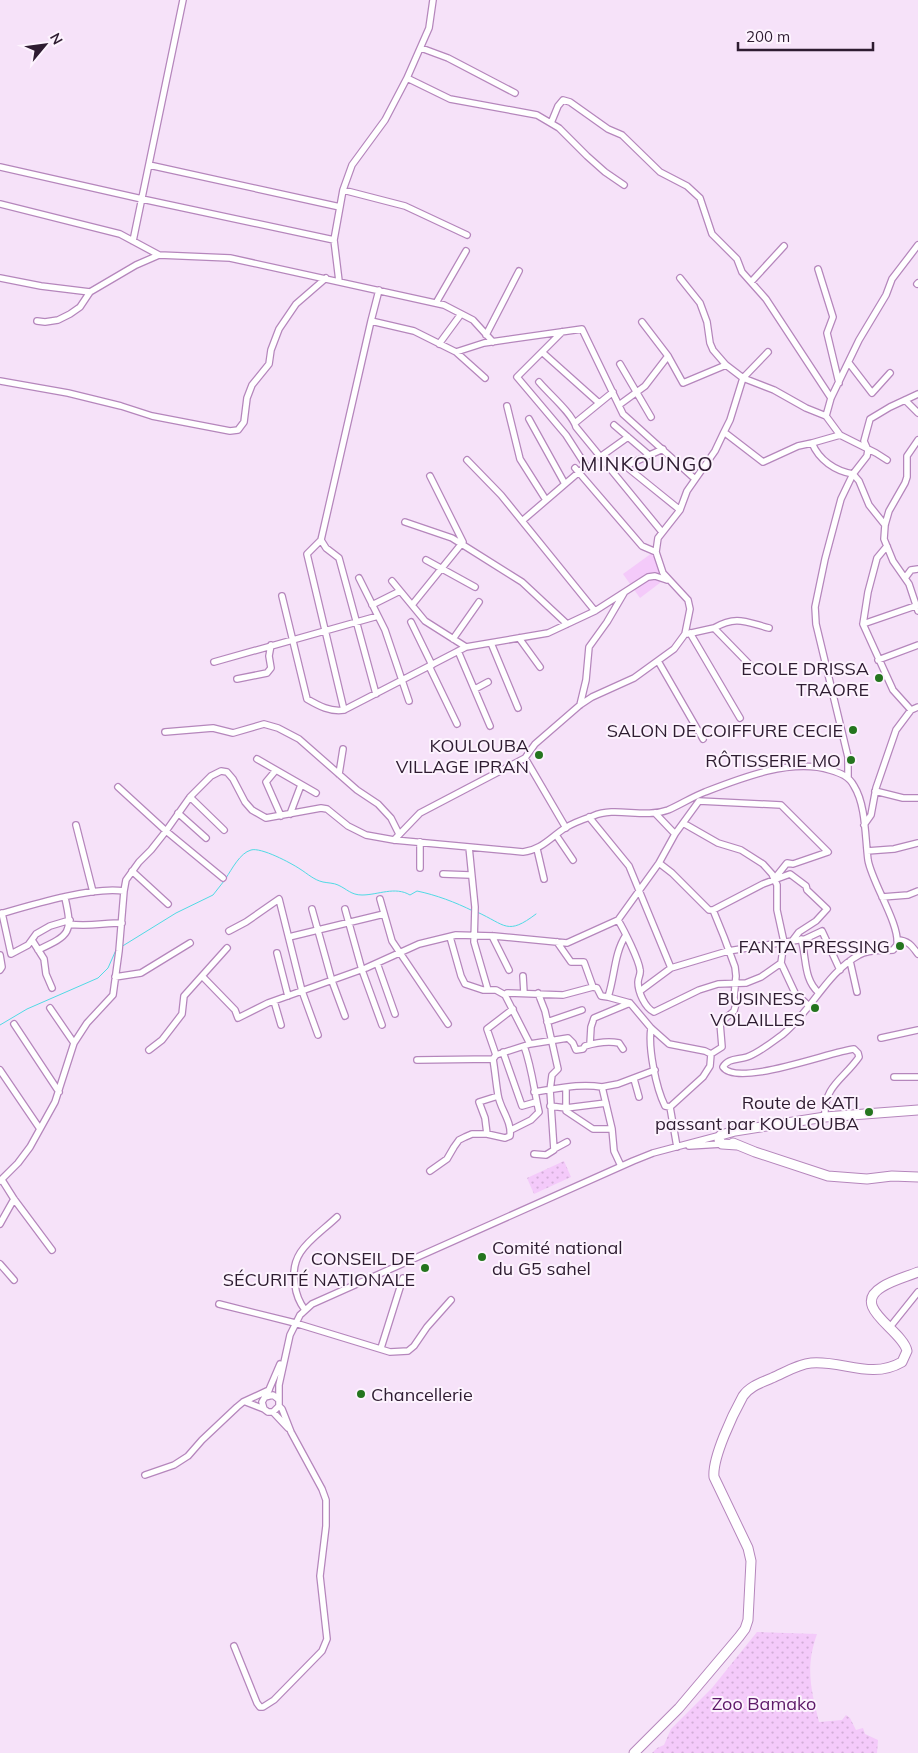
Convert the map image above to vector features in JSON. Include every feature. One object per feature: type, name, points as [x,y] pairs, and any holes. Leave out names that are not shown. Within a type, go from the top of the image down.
[{"type":"highway","points":[[721,1139],[735,1131],[825,1117],[918,1110]]},
{"type":"highway","points":[[735,1131],[730,1139],[736,1145]]},
{"type":"highway","points":[[721,1139],[828,1176],[867,1179],[892,1176],[918,1178]]},
{"type":"highway","points":[[634,1753],[679,1708],[747,1625],[751,1569],[750,1554],[714,1476],[713,1470],[716,1458],[743,1396],[749,1389],[758,1384],[806,1364],[828,1364],[861,1370],[885,1368],[898,1364],[906,1356],[907,1348],[902,1338],[872,1307],[874,1294],[887,1284],[918,1272]]},
{"type":"street","points":[[133,241],[183,0]]},
{"type":"street","points":[[339,281],[334,240],[343,190],[352,165],[385,120],[407,78],[429,28],[433,0]]},
{"type":"street","points":[[421,48],[448,58],[515,94]]},
{"type":"street","points":[[407,78],[450,99],[536,115],[559,128],[605,172],[624,185]]},
{"type":"street","points":[[551,123],[558,106],[563,100],[570,102],[608,129],[622,135],[660,172],[687,186],[700,198],[712,234],[736,259],[742,272],[777,314],[831,398]]},
{"type":"street","points":[[149,165],[340,207]]},
{"type":"street","points":[[0,167],[334,240]]},
{"type":"street","points":[[343,190],[406,206],[467,235]]},
{"type":"street","points":[[0,204],[120,234],[159,255],[230,258],[444,304],[473,320],[493,342]]},
{"type":"street","points":[[826,416],[831,398],[859,340],[886,296],[892,279],[918,245]]},
{"type":"street","points":[[751,282],[784,246]]},
{"type":"street","points":[[436,303],[466,251]]},
{"type":"street","points":[[37,321],[58,320],[70,314],[80,306],[90,292],[136,265],[159,255]]},
{"type":"street","points":[[818,269],[834,317],[826,333],[839,383]]},
{"type":"street","points":[[486,335],[519,271]]},
{"type":"street","points":[[0,278],[41,286],[90,292]]},
{"type":"street","points":[[0,382],[68,394],[120,406],[152,416],[238,430],[244,422],[247,398],[252,385],[269,364],[271,350],[279,329],[296,304],[326,278]]},
{"type":"street","points":[[680,278],[700,303],[707,322],[710,343],[713,350],[726,365],[743,378],[774,390],[806,408],[826,416],[840,435],[887,460]]},
{"type":"street","points":[[344,710],[307,554],[321,540],[379,290]]},
{"type":"street","points":[[439,344],[461,314]]},
{"type":"street","points":[[371,321],[414,331],[456,352],[485,378]]},
{"type":"street","points":[[642,322],[668,356],[683,383],[726,365]]},
{"type":"street","points":[[456,352],[493,342],[582,329],[623,414],[695,479]]},
{"type":"street","points":[[522,521],[565,484],[577,470],[586,466],[566,435],[517,377],[562,332]]},
{"type":"street","points":[[542,352],[599,403]]},
{"type":"street","points":[[394,840],[420,813],[525,758],[535,744],[580,705],[592,697],[634,678],[674,649],[687,634],[690,609],[688,600],[663,573],[656,552],[658,538],[680,510],[687,491],[714,451],[730,420],[743,378],[768,352]]},
{"type":"street","points":[[619,405],[645,386],[668,356]]},
{"type":"street","points":[[848,363],[872,393],[890,373]]},
{"type":"street","points":[[620,364],[651,417]]},
{"type":"street","points":[[539,382],[662,532]]},
{"type":"street","points":[[566,435],[613,392]]},
{"type":"street","points":[[848,778],[848,757],[816,624],[815,607],[825,559],[841,499],[853,474],[867,456],[868,450],[864,441],[870,419],[918,394]]},
{"type":"street","points":[[905,400],[918,414]]},
{"type":"street","points":[[507,406],[520,459],[546,500]]},
{"type":"street","points":[[530,419],[565,484]]},
{"type":"street","points":[[614,425],[649,455]]},
{"type":"street","points":[[724,432],[763,462],[798,446],[840,435]]},
{"type":"street","points":[[600,457],[628,437]]},
{"type":"street","points":[[863,624],[917,607],[909,584],[897,569],[884,539],[885,525],[890,511],[906,483],[907,456],[918,440]]},
{"type":"street","points":[[812,443],[827,463],[853,474],[859,481],[869,505],[885,525]]},
{"type":"street","points":[[663,449],[629,466],[680,510]]},
{"type":"street","points":[[468,460],[501,495],[595,611]]},
{"type":"street","points":[[577,470],[642,546],[656,552]]},
{"type":"street","points":[[412,605],[463,542],[430,476]]},
{"type":"street","points":[[406,522],[452,538],[522,582],[567,624]]},
{"type":"street","points":[[321,540],[326,548],[339,558],[376,694]]},
{"type":"street","points":[[887,546],[877,558],[868,592],[863,624],[893,690],[911,710]]},
{"type":"street","points":[[426,560],[475,587]]},
{"type":"street","points":[[905,578],[912,570],[918,569]]},
{"type":"street","points":[[282,596],[307,699],[321,707],[336,712],[376,694],[466,647],[548,633],[595,611],[648,577],[655,576],[669,581]]},
{"type":"street","points":[[358,578],[385,630],[409,701]]},
{"type":"street","points":[[392,581],[425,621],[466,647]]},
{"type":"street","points":[[372,605],[400,591]]},
{"type":"street","points":[[580,705],[586,680],[589,647],[625,592]]},
{"type":"street","points":[[454,639],[479,602]]},
{"type":"street","points":[[214,662],[378,616]]},
{"type":"street","points":[[687,634],[714,628],[726,621],[734,620],[769,628]]},
{"type":"street","points":[[411,622],[457,724]]},
{"type":"street","points":[[714,628],[751,666]]},
{"type":"street","points":[[687,634],[740,718]]},
{"type":"street","points":[[519,638],[540,668]]},
{"type":"street","points":[[491,643],[518,708]]},
{"type":"street","points":[[237,679],[267,673],[271,668],[269,656],[271,645]]},
{"type":"street","points":[[878,660],[918,645]]},
{"type":"street","points":[[458,651],[490,726]]},
{"type":"street","points":[[658,661],[703,739]]},
{"type":"street","points":[[475,689],[488,682]]},
{"type":"street","points":[[864,825],[871,815],[875,791],[896,730],[911,710],[918,707]]},
{"type":"street","points":[[165,732],[212,728],[234,733],[264,724],[278,728],[299,739],[358,790],[378,804],[391,818],[399,834]]},
{"type":"street","points":[[339,774],[343,749]]},
{"type":"street","points":[[525,758],[566,828]]},
{"type":"street","points":[[257,759],[316,793]]},
{"type":"street","points":[[52,1250],[1,1181],[30,1147],[40,1129],[59,1092],[74,1043],[87,1023],[112,995],[119,951],[126,880],[166,831],[190,797],[211,776],[221,771],[227,772],[234,779],[245,802],[252,810],[266,818],[321,808],[327,809],[357,831],[366,835],[394,840],[523,852],[537,849],[566,828],[596,814],[655,814],[704,792],[751,776],[798,766],[818,766],[840,773],[855,786],[861,803],[869,864],[896,931],[897,945],[893,950],[868,951],[859,954],[840,970],[819,993],[794,1026],[748,1057],[730,1060],[725,1063],[724,1067]]},
{"type":"street","points":[[276,770],[266,782],[281,816]]},
{"type":"street","points":[[290,814],[302,785]]},
{"type":"street","points":[[118,787],[166,831],[223,878]]},
{"type":"street","points":[[875,791],[903,798],[918,798]]},
{"type":"street","points":[[190,797],[224,830]]},
{"type":"street","points":[[202,976],[235,1010],[238,1018],[274,1001],[362,970],[419,944],[450,937],[474,936],[567,943],[618,920],[659,863],[675,834],[699,800],[781,805],[828,852],[793,864],[788,863],[775,878]]},
{"type":"street","points":[[178,813],[206,838]]},
{"type":"street","points":[[655,814],[675,834]]},
{"type":"street","points":[[589,818],[629,866],[672,968]]},
{"type":"street","points":[[682,823],[718,843],[742,850],[762,864],[775,878],[777,885],[777,910],[784,942],[781,963],[795,993],[809,1006]]},
{"type":"street","points":[[76,825],[93,892]]},
{"type":"street","points":[[556,835],[573,860]]},
{"type":"street","points":[[420,842],[420,868]]},
{"type":"street","points":[[867,851],[894,849],[918,843]]},
{"type":"street","points":[[468,847],[475,910],[474,936],[478,961],[488,990]]},
{"type":"street","points":[[537,849],[544,879]]},
{"type":"street","points":[[659,863],[709,910],[713,910],[775,878],[790,874],[806,886],[806,890],[827,909],[816,921],[799,932],[793,940]]},
{"type":"street","points":[[132,871],[168,904]]},
{"type":"street","points":[[443,874],[470,875]]},
{"type":"street","points":[[122,923],[80,926],[69,922],[50,926],[36,934],[21,950],[11,954],[1,914],[93,892],[114,889],[124,891]]},
{"type":"street","points":[[882,897],[908,895],[918,891]]},
{"type":"street","points":[[38,950],[62,939],[69,922],[65,898]]},
{"type":"street","points":[[380,898],[392,941],[448,1024]]},
{"type":"street","points":[[229,931],[246,922],[279,899],[302,991],[318,1035]]},
{"type":"street","points":[[345,908],[362,970],[382,1025]]},
{"type":"street","points":[[312,909],[332,981],[345,1016]]},
{"type":"street","points":[[711,1054],[722,1047],[720,1023],[734,1011],[736,1004],[734,998],[735,967],[713,910]]},
{"type":"street","points":[[289,937],[384,914]]},
{"type":"street","points":[[618,920],[641,971],[638,984],[644,1003],[649,1010],[654,1012],[699,990],[718,984],[734,985],[746,983],[761,977],[781,963]]},
{"type":"street","points":[[640,991],[672,968],[728,951],[801,940],[822,932],[840,970]]},
{"type":"street","points":[[608,997],[619,946],[626,935]]},
{"type":"street","points":[[492,936],[509,970]]},
{"type":"street","points":[[450,937],[465,984],[488,990],[496,990],[505,995],[513,1008],[527,1045],[534,1092],[540,1112],[511,1130]]},
{"type":"street","points":[[32,940],[44,959],[46,974],[52,988]]},
{"type":"street","points":[[801,940],[808,978],[813,988],[819,993]]},
{"type":"street","points":[[897,940],[908,942],[918,954]]},
{"type":"street","points":[[557,942],[570,962],[584,962],[593,986],[597,988],[600,996],[630,1003],[651,1028],[668,1044],[705,1051],[711,1054]]},
{"type":"street","points":[[115,977],[141,973],[190,943]]},
{"type":"street","points":[[149,1050],[162,1040],[182,1014],[184,996],[227,948]]},
{"type":"street","points":[[277,953],[288,996]]},
{"type":"street","points":[[0,956],[2,964],[0,970]]},
{"type":"street","points":[[850,961],[857,992]]},
{"type":"street","points":[[377,963],[395,1014]]},
{"type":"street","points":[[523,976],[524,993]]},
{"type":"street","points":[[505,995],[507,993],[538,993],[564,995],[593,986]]},
{"type":"street","points":[[538,993],[558,1069],[552,1075],[550,1090],[554,1149]]},
{"type":"street","points":[[274,1001],[281,1025]]},
{"type":"street","points":[[590,1044],[591,1027],[594,1018],[630,1003]]},
{"type":"street","points":[[50,1008],[74,1043]]},
{"type":"street","points":[[430,1171],[447,1159],[459,1140],[472,1134],[486,1134],[505,1138],[510,1136],[511,1130],[498,1096],[495,1057],[488,1029],[513,1008]]},
{"type":"street","points":[[547,1022],[582,1010]]},
{"type":"street","points":[[14,1024],[59,1092]]},
{"type":"street","points":[[651,1028],[650,1048],[660,1097],[664,1106],[670,1107]]},
{"type":"street","points":[[881,1038],[918,1030]]},
{"type":"street","points":[[417,1060],[495,1057],[503,1052],[527,1045],[568,1038],[576,1050],[583,1049],[590,1044],[617,1042],[622,1048]]},
{"type":"street","points":[[710,1066],[724,1067],[726,1071],[732,1073],[753,1073],[811,1061],[854,1049],[859,1057],[834,1085],[824,1105],[825,1117]]},
{"type":"street","points":[[503,1052],[522,1106],[536,1102]]},
{"type":"street","points":[[670,1107],[703,1077],[710,1066],[711,1054]]},
{"type":"street","points":[[0,1070],[40,1129]]},
{"type":"street","points":[[534,1092],[589,1084],[602,1087],[655,1070]]},
{"type":"street","points":[[894,1077],[918,1077]]},
{"type":"street","points":[[634,1078],[639,1097]]},
{"type":"street","points":[[602,1087],[612,1129],[614,1151],[621,1166]]},
{"type":"street","points":[[566,1088],[566,1110],[593,1129],[612,1129]]},
{"type":"street","points":[[486,1134],[485,1118],[479,1102],[498,1096]]},
{"type":"street","points":[[550,1106],[566,1108],[606,1103]]},
{"type":"street","points":[[670,1107],[679,1147]]},
{"type":"street","points":[[679,1147],[721,1139]]},
{"type":"street","points":[[264,1409],[262,1404],[295,1323],[304,1310],[312,1304],[653,1153],[721,1139]]},
{"type":"street","points":[[534,1154],[546,1154],[567,1142]]},
{"type":"street","points":[[0,1224],[14,1199]]},
{"type":"street","points":[[304,1310],[296,1294],[293,1277],[295,1261],[304,1246],[336,1217]]},
{"type":"street","points":[[1,1267],[14,1280]]},
{"type":"street","points":[[381,1348],[403,1278]]},
{"type":"street","points":[[890,1327],[918,1292]]},
{"type":"street","points":[[219,1304],[295,1323],[390,1352],[408,1351],[414,1346],[451,1300]]},
{"type":"street","points":[[234,1646],[257,1703],[260,1707],[263,1707],[274,1700],[322,1651],[327,1640],[320,1576],[326,1526],[326,1500],[279,1406],[278,1399],[284,1353]]},
{"type":"street","points":[[146,1475],[174,1465],[188,1456],[209,1433],[244,1402],[269,1390]]},
{"type":"street","points":[[265,1397],[273,1396],[278,1399]]},
{"type":"street","points":[[244,1402],[268,1412],[273,1412],[291,1432]]},
{"type":"street","points":[[273,1412],[279,1406]]},
{"type":"green space","points":[[652,553],[669,576],[640,598],[623,574]]},
{"type":"green space","points":[[564,1161],[571,1177],[534,1194],[527,1178]]},
{"type":"green space","name":"Zoo Bamako","points":[[757,1632],[817,1634],[811,1657],[810,1678],[819,1722],[842,1720],[846,1715],[850,1718],[856,1730],[863,1728],[865,1734],[878,1740],[877,1753],[652,1753],[664,1745],[671,1729],[712,1688]]},
{"type":"waterway","points":[[226,878],[243,854],[256,850],[269,853],[296,866],[317,880],[336,884],[355,894],[368,895],[398,891],[410,895],[417,891],[445,899],[473,911]]},
{"type":"waterway","points":[[121,947],[176,913],[213,895],[224,881]]},
{"type":"waterway","points":[[477,912],[507,926],[519,925],[536,914]]},
{"type":"waterway","points":[[0,1025],[27,1009],[98,978],[108,968],[116,950]]},
{"type":"place","name":"ECOLE DRISSA TRAORE","points":[[879,678]]},
{"type":"place","name":"SALON DE COIFFURE CECIE","points":[[853,730]]},
{"type":"place","name":"KOULOUBA VILLAGE IPRAN","points":[[539,755]]},
{"type":"place","name":"RÔTISSERIE MO","points":[[851,760]]},
{"type":"place","name":"FANTA PRESSING","points":[[900,946]]},
{"type":"place","name":"BUSINESS VOLAILLES","points":[[815,1008]]},
{"type":"place","name":"Route de KATI passant par KOULOUBA","points":[[869,1112]]},
{"type":"place","name":"Comité national du G5 sahel","points":[[482,1257]]},
{"type":"place","name":"CONSEIL DE SÉCURITÉ NATIONALE","points":[[425,1268]]},
{"type":"place","name":"Chancellerie","points":[[361,1394]]},
{"type":"district","name":"MINKOUNGO","points":[[647,463]]}]
